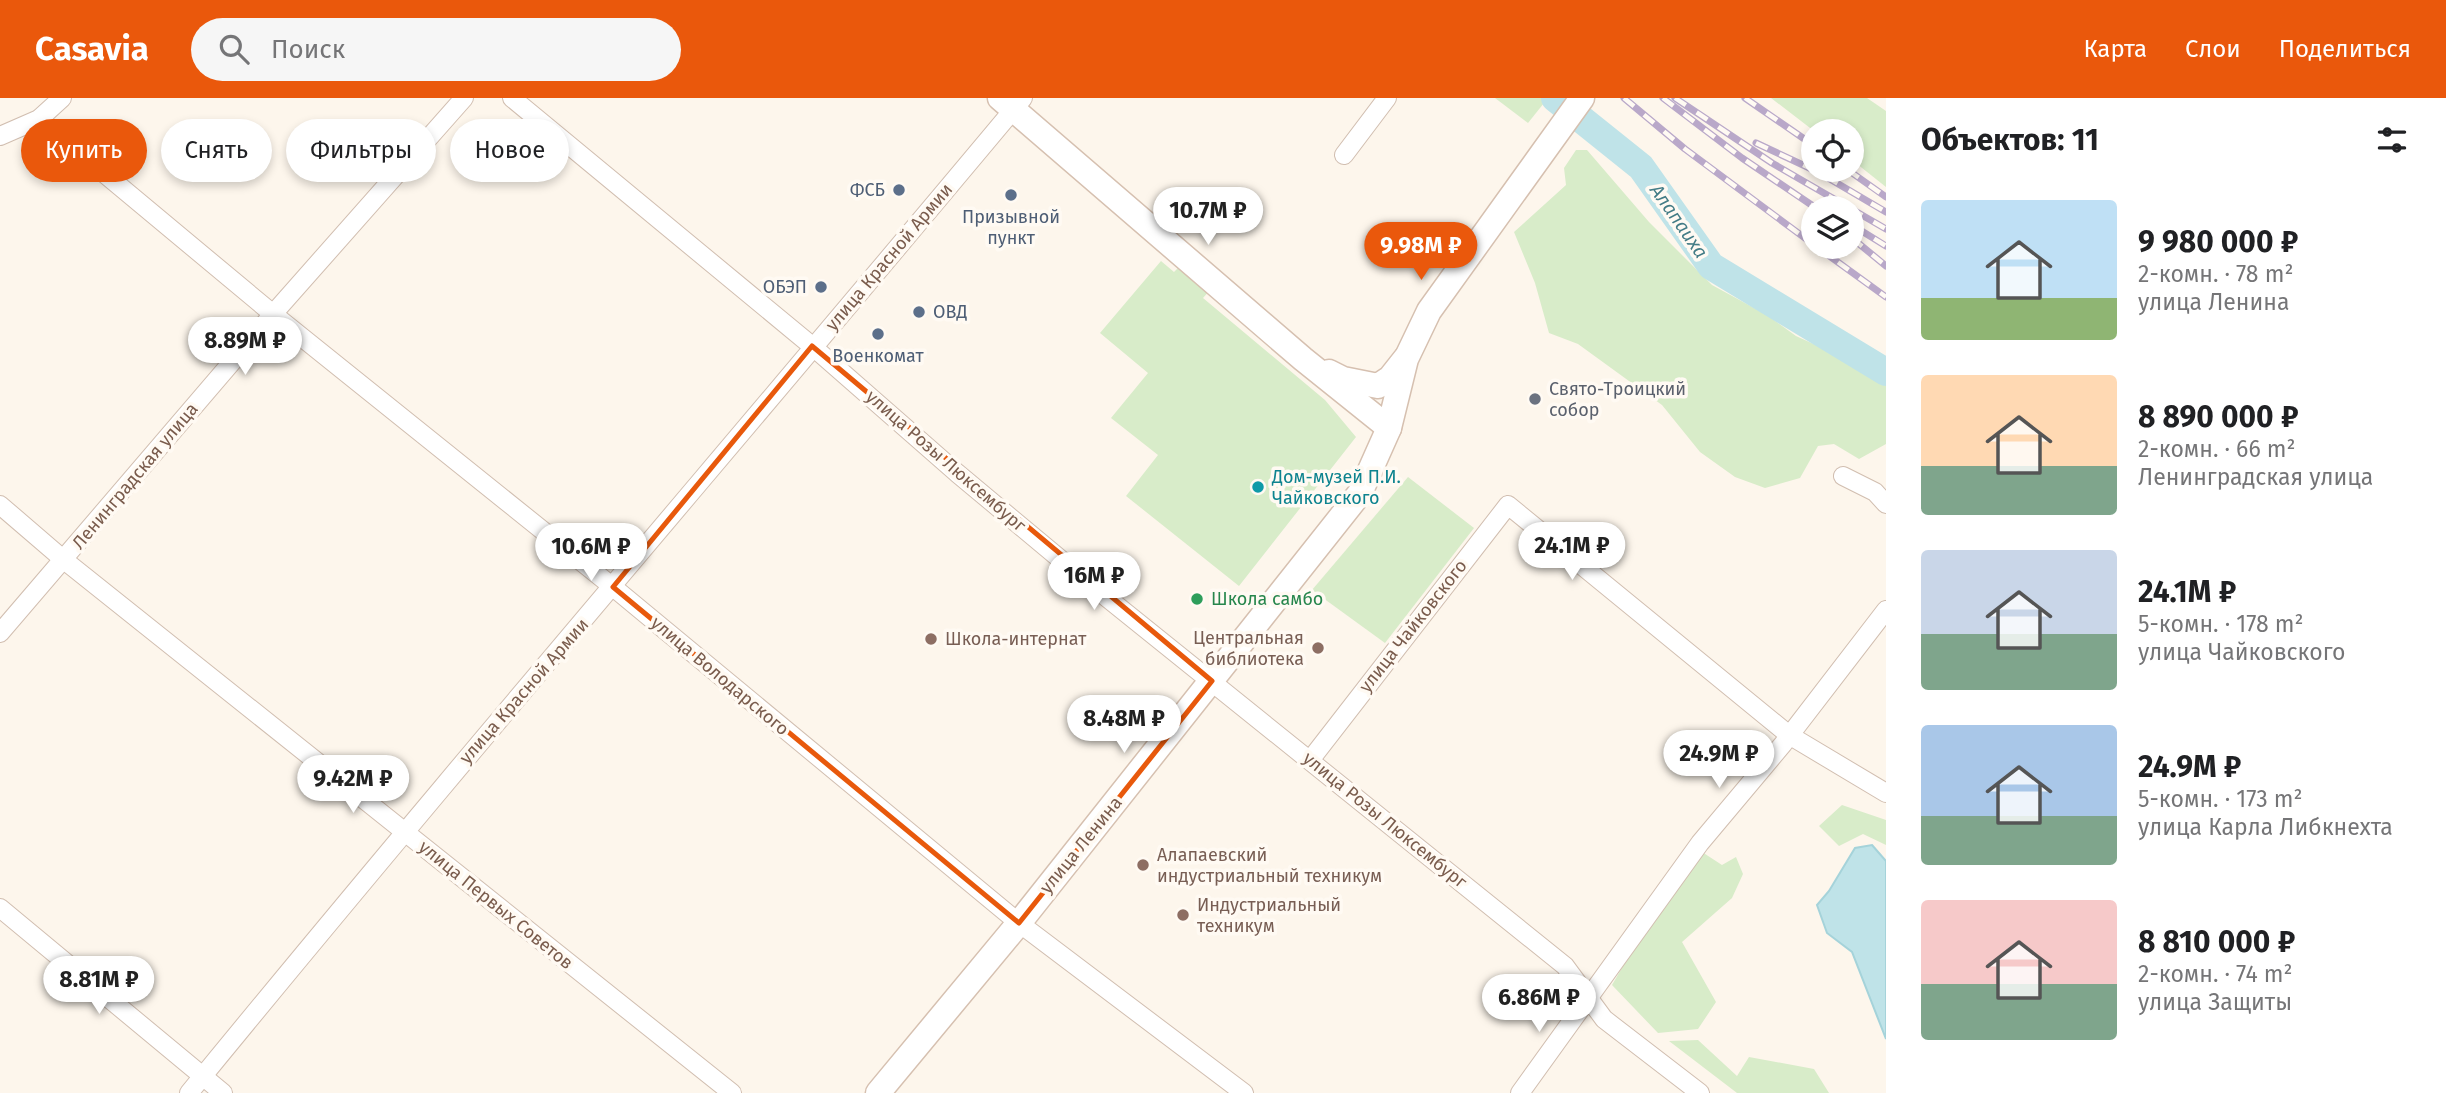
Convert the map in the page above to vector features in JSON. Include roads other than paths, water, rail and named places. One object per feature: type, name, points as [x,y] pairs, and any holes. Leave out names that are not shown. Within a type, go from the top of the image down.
[{"type":"main road","name":"улица Ленина","points":[[878,1093],[1019,923],[1360,493],[1389,428],[1406,359],[1429,311],[1582,98]]},
{"type":"main road","points":[[1012,102],[1303,359],[1389,428]]},
{"type":"main road","points":[[1303,359],[1343,379],[1378,386],[1390,378],[1406,359]]},
{"type":"street","points":[[39,119],[62,98]]},
{"type":"street","name":"Ленинградская улица","points":[[0,633],[273,314],[464,98]]},
{"type":"street","name":"улица Розы Люксембург","points":[[512,98],[812,346],[1090,584],[1564,965],[1604,1020],[1700,1093]]},
{"type":"street","points":[[1344,155],[1387,98]]},
{"type":"street","name":"улица Красной Армии","points":[[189,1093],[404,831],[613,587],[1012,102]]},
{"type":"street","points":[[0,136],[21,127]]},
{"type":"street","name":"улица Володарского","points":[[115,182],[273,314],[613,587],[1019,923],[1244,1093]]},
{"type":"street","points":[[1843,476],[1875,492],[1886,504]]},
{"type":"street","name":"улица Первых Советов","points":[[0,505],[64,560],[732,1093]]},
{"type":"street","name":"улица Чайковского","points":[[1311,759],[1508,505],[1789,735],[1886,793]]},
{"type":"street","points":[[1520,1093],[1700,843],[1789,735],[1886,610]]},
{"type":"street","points":[[0,908],[223,1093]]},
{"type":"water","points":[[1872,845],[1886,861],[1886,1039],[1852,952],[1827,933],[1817,905],[1829,891],[1855,848]]},
{"type":"waterway","name":"Алапаиха","points":[[1555,98],[1641,167],[1711,266],[1886,372]]},
{"type":"railway","points":[[1624,98],[1685,149],[1801,235]]},
{"type":"railway","points":[[1663,98],[1742,158],[1801,198]]},
{"type":"railway","points":[[1675,98],[1772,163],[1886,229]]},
{"type":"railway","points":[[1745,98],[1801,137]]},
{"type":"railway","points":[[1756,143],[1818,172],[1886,212]]},
{"type":"railway","points":[[1864,181],[1886,197]]},
{"type":"railway","points":[[1864,232],[1886,246]]},
{"type":"railway","points":[[1864,248],[1886,266]]},
{"type":"railway","points":[[1834,259],[1886,297]]},
{"type":"place","name":"ФСБ","points":[[899,190]]},
{"type":"place","name":"Призывной пункт","points":[[1011,195]]},
{"type":"place","name":"ОБЭП","points":[[821,287]]},
{"type":"place","name":"ОВД","points":[[919,312]]},
{"type":"place","name":"Военкомат","points":[[878,334]]},
{"type":"place","name":"Свято-Троицкий собор","points":[[1535,399]]},
{"type":"place","name":"Дом-музей П.И. Чайковского","points":[[1258,487]]},
{"type":"place","name":"Школа самбо","points":[[1197,599]]},
{"type":"place","name":"Школа-интернат","points":[[931,639]]},
{"type":"place","name":"Центральная библиотека","points":[[1318,648]]},
{"type":"place","name":"Алапаевский индустриальный техникум","points":[[1143,865]]},
{"type":"place","name":"Индустриальный техникум","points":[[1183,915]]}]
